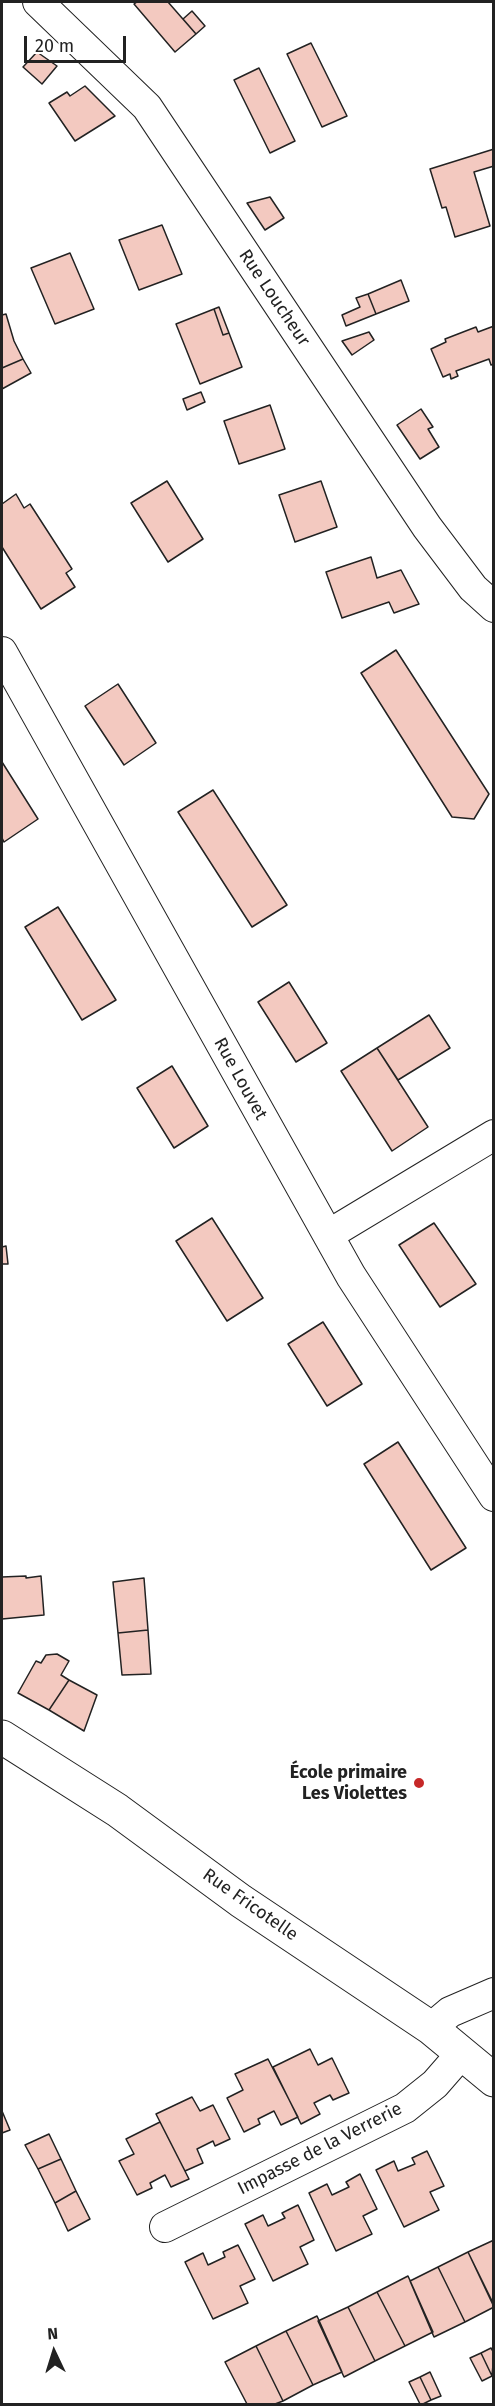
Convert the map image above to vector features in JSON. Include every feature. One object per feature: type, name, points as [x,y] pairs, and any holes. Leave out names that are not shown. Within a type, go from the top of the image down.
[{"type":"street","name":"Rue Loucheur","points":[[38,2],[147,107],[427,527],[473,588],[494,607]]},
{"type":"street","name":"Rue Louvet","points":[[2,652],[351,1276],[494,1496]]},
{"type":"street","points":[[328,1235],[494,1135]]},
{"type":"street","name":"Rue Fricotelle","points":[[2,1737],[117,1810],[241,1901],[431,2028],[494,2080]]},
{"type":"street","points":[[431,2028],[450,2012],[494,1993]]},
{"type":"street","name":"Impasse de la Verrerie","points":[[165,2227],[405,2108],[435,2084],[462,2053]]},
{"type":"building","points":[[137,2],[168,2],[196,34],[175,52],[134,4]]},
{"type":"building","points":[[192,11],[205,26],[196,34],[183,19]]},
{"type":"building","points":[[311,43],[347,116],[322,127],[287,54]]},
{"type":"building","points":[[37,52],[57,66],[42,84],[23,67]]},
{"type":"building","points":[[259,68],[295,141],[270,153],[234,80]]},
{"type":"building","points":[[85,86],[115,116],[75,141],[49,103],[67,92],[70,96]]},
{"type":"building","points":[[494,149],[494,166],[474,172],[490,226],[455,237],[446,207],[442,208],[430,169]]},
{"type":"building","points":[[270,197],[284,218],[265,230],[247,203]]},
{"type":"building","points":[[162,225],[182,274],[139,290],[119,240]]},
{"type":"building","points":[[70,253],[94,309],[55,324],[31,268]]},
{"type":"building","points":[[401,280],[409,301],[376,314],[368,294]]},
{"type":"building","points":[[368,294],[376,314],[346,326],[342,315],[360,307],[356,298]]},
{"type":"building","points":[[219,307],[229,333],[223,335],[214,309]]},
{"type":"building","points":[[214,309],[223,335],[229,333],[242,367],[200,384],[176,324]]},
{"type":"building","points":[[6,314],[14,341],[23,359],[2,368],[2,315]]},
{"type":"building","points":[[494,326],[494,364],[491,365],[489,359],[456,371],[458,376],[451,379],[450,374],[443,377],[431,349],[446,342],[445,339],[476,327],[478,332]]},
{"type":"building","points":[[369,332],[374,340],[352,355],[342,341]]},
{"type":"building","points":[[23,359],[31,373],[2,389],[2,368]]},
{"type":"building","points":[[201,392],[205,402],[187,410],[183,399]]},
{"type":"building","points":[[270,405],[285,449],[239,464],[224,421]]},
{"type":"building","points":[[421,409],[433,427],[428,429],[439,447],[420,459],[397,425]]},
{"type":"building","points":[[167,481],[203,539],[168,562],[131,503]]},
{"type":"building","points":[[321,481],[337,527],[295,542],[279,495]]},
{"type":"building","points":[[16,494],[24,508],[30,504],[72,569],[66,573],[75,587],[41,609],[2,547],[2,504]]},
{"type":"building","points":[[371,557],[377,578],[401,570],[419,604],[394,613],[389,602],[342,618],[326,572]]},
{"type":"building","points":[[396,650],[489,794],[474,819],[452,817],[361,673]]},
{"type":"building","points":[[118,684],[156,743],[124,765],[85,706]]},
{"type":"building","points":[[2,762],[38,819],[4,842],[2,838]]},
{"type":"building","points":[[213,790],[287,905],[252,927],[178,812]]},
{"type":"building","points":[[58,907],[116,1000],[82,1020],[25,927]]},
{"type":"building","points":[[289,982],[327,1043],[296,1062],[258,1002]]},
{"type":"building","points":[[429,1015],[450,1048],[398,1080],[377,1048]]},
{"type":"building","points":[[377,1048],[428,1127],[392,1151],[341,1071]]},
{"type":"building","points":[[172,1066],[208,1126],[174,1148],[137,1088]]},
{"type":"building","points":[[212,1218],[263,1298],[227,1321],[176,1241]]},
{"type":"building","points":[[434,1223],[476,1284],[440,1307],[399,1245]]},
{"type":"building","points":[[6,1246],[8,1264],[2,1264],[2,1247]]},
{"type":"building","points":[[323,1322],[362,1384],[327,1406],[288,1344]]},
{"type":"building","points":[[398,1442],[466,1548],[431,1570],[364,1464]]},
{"type":"building","points":[[26,1576],[26,1578],[41,1576],[44,1615],[2,1619],[2,1577]]},
{"type":"building","points":[[144,1578],[148,1630],[118,1633],[113,1582]]},
{"type":"building","points":[[148,1630],[151,1674],[122,1675],[118,1633]]},
{"type":"building","points":[[57,1654],[69,1661],[61,1675],[69,1680],[49,1710],[18,1693],[36,1661],[41,1663],[46,1655]]},
{"type":"building","points":[[69,1680],[97,1695],[84,1731],[49,1710]]},
{"type":"building","points":[[310,2049],[318,2065],[332,2058],[349,2093],[333,2100],[330,2095],[314,2103],[320,2114],[301,2124],[273,2067]]},
{"type":"building","points":[[268,2059],[298,2117],[281,2125],[274,2111],[258,2119],[260,2124],[244,2132],[227,2098],[243,2090],[235,2074]]},
{"type":"building","points":[[192,2097],[200,2111],[213,2105],[230,2139],[215,2146],[213,2141],[197,2149],[203,2163],[185,2171],[156,2114]]},
{"type":"building","points":[[2,2111],[10,2130],[2,2133]]},
{"type":"building","points":[[160,2122],[189,2179],[171,2187],[165,2175],[150,2183],[152,2188],[137,2195],[119,2161],[134,2154],[126,2139]]},
{"type":"building","points":[[49,2134],[61,2159],[38,2169],[25,2145]]},
{"type":"building","points":[[427,2151],[444,2186],[430,2192],[439,2210],[404,2227],[376,2170],[394,2161],[398,2171],[415,2164],[412,2158]]},
{"type":"building","points":[[61,2159],[76,2191],[55,2203],[38,2169]]},
{"type":"building","points":[[360,2174],[377,2209],[363,2216],[372,2234],[336,2251],[309,2193],[327,2184],[332,2195],[349,2187],[346,2182]]},
{"type":"building","points":[[76,2191],[90,2219],[68,2231],[55,2203]]},
{"type":"building","points":[[298,2205],[314,2240],[300,2247],[308,2264],[273,2281],[245,2224],[263,2215],[268,2226],[285,2218],[282,2213]]},
{"type":"building","points":[[494,2240],[494,2305],[468,2252]]},
{"type":"building","points":[[238,2245],[255,2279],[240,2286],[248,2303],[213,2319],[185,2262],[203,2253],[208,2265],[225,2257],[223,2252]]},
{"type":"building","points":[[468,2252],[494,2307],[465,2322],[438,2267]]},
{"type":"building","points":[[438,2267],[465,2322],[434,2337],[410,2281]]},
{"type":"building","points":[[408,2276],[433,2332],[405,2346],[377,2292]]},
{"type":"building","points":[[377,2292],[405,2346],[375,2361],[348,2307]]},
{"type":"building","points":[[348,2307],[375,2361],[344,2377],[318,2321]]},
{"type":"building","points":[[317,2316],[342,2372],[313,2385],[286,2331]]},
{"type":"building","points":[[286,2331],[313,2385],[283,2401],[256,2346]]},
{"type":"building","points":[[256,2346],[283,2401],[275,2404],[247,2404],[225,2362]]},
{"type":"building","points":[[491,2348],[494,2353],[492,2376],[481,2353]]},
{"type":"building","points":[[481,2353],[492,2376],[482,2381],[470,2358]]},
{"type":"building","points":[[430,2372],[441,2396],[431,2400],[420,2377]]},
{"type":"building","points":[[420,2377],[431,2400],[423,2404],[420,2404],[409,2382]]},
{"type":"place","name":"École primaire Les Violettes","points":[[419,1783]]}]
